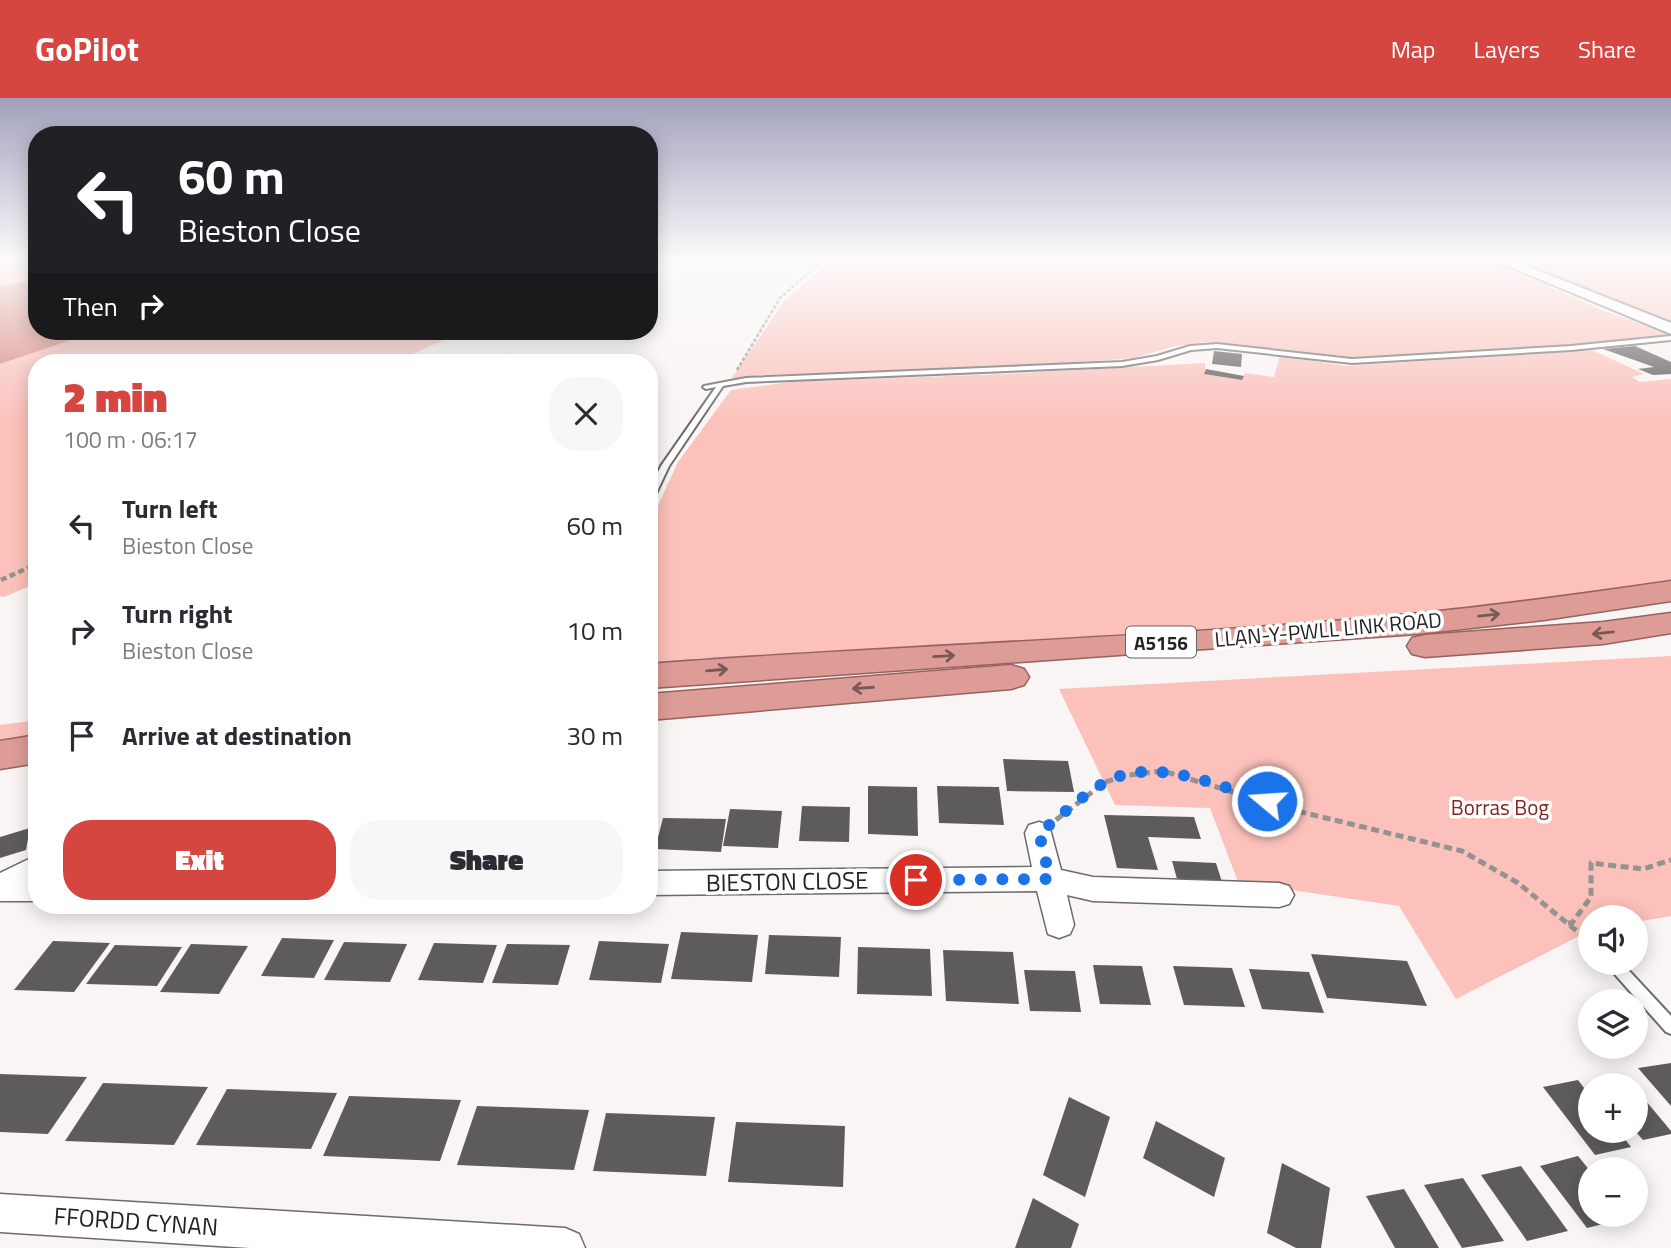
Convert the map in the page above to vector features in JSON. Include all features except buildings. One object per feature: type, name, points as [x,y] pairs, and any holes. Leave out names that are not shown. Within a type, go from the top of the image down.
[{"type":"highway","name":"LLAN-Y-PWLL LINK ROAD","points":[[658,675],[1413,624],[1596,604],[1671,591]]},
{"type":"highway","name":"LLAN-Y-PWLL LINK ROAD","points":[[658,705],[851,688],[1602,633],[1671,623]]},
{"type":"highway","points":[[0,755],[28,750]]},
{"type":"highway","points":[[0,780],[28,776]]},
{"type":"street","points":[[1635,315],[1671,329]]},
{"type":"street","points":[[1039,833],[1059,925]]},
{"type":"street","points":[[0,888],[28,871]]},
{"type":"street","name":"BIESTON CLOSE","points":[[658,883],[1050,879],[1093,889],[1279,895]]},
{"type":"street","points":[[0,888],[28,888]]},
{"type":"street","name":"FFORDD CYNAN","points":[[0,1213],[565,1248]]},
{"type":"lane","points":[[706,387],[747,380],[1122,364],[1158,358],[1190,348],[1217,345],[1352,361],[1571,348],[1671,338]]},
{"type":"lane","points":[[658,481],[665,466],[720,386]]},
{"type":"lane","points":[[1623,975],[1671,1027]]},
{"type":"path","points":[[1,580],[28,568]]},
{"type":"path","points":[[1039,833],[1105,782],[1129,775],[1163,771],[1303,812],[1462,851],[1518,883],[1578,932]]},
{"type":"path","points":[[1567,923],[1572,923],[1591,897],[1591,863],[1643,869],[1671,860]]},
{"type":"green space","points":[[775,315],[1615,315],[1671,334],[1515,350],[1352,357],[1208,342],[1175,346],[1133,358],[1006,368],[761,375],[731,379]]},
{"type":"green space","points":[[1642,315],[1671,315],[1671,326]]},
{"type":"green space","points":[[71,340],[444,340],[413,354],[30,354]]},
{"type":"green space","points":[[1592,350],[1644,374],[1632,377],[1640,382],[1671,379],[1671,583],[1432,615],[658,671],[658,505],[678,462],[731,390],[790,382],[1205,363],[1205,374],[1242,380],[1245,373],[1274,377],[1280,356],[1347,366]]},
{"type":"green space","points":[[28,355],[28,587],[4,597],[0,596],[0,364]]},
{"type":"green space","name":"Borras Bog","points":[[1671,656],[1671,916],[1648,920],[1648,905],[1578,905],[1578,937],[1456,999],[1399,906],[1238,882],[1210,808],[1115,805],[1059,689]]},
{"type":"green space","points":[[28,721],[28,740],[0,744],[0,725]]},
{"type":"shaded area","points":[[0,315],[28,315],[28,340],[71,340],[28,354],[0,364]]},
{"type":"route","points":[[916,880],[1050,879],[1039,833],[1105,782],[1129,775],[1163,771],[1267,801]]}]
